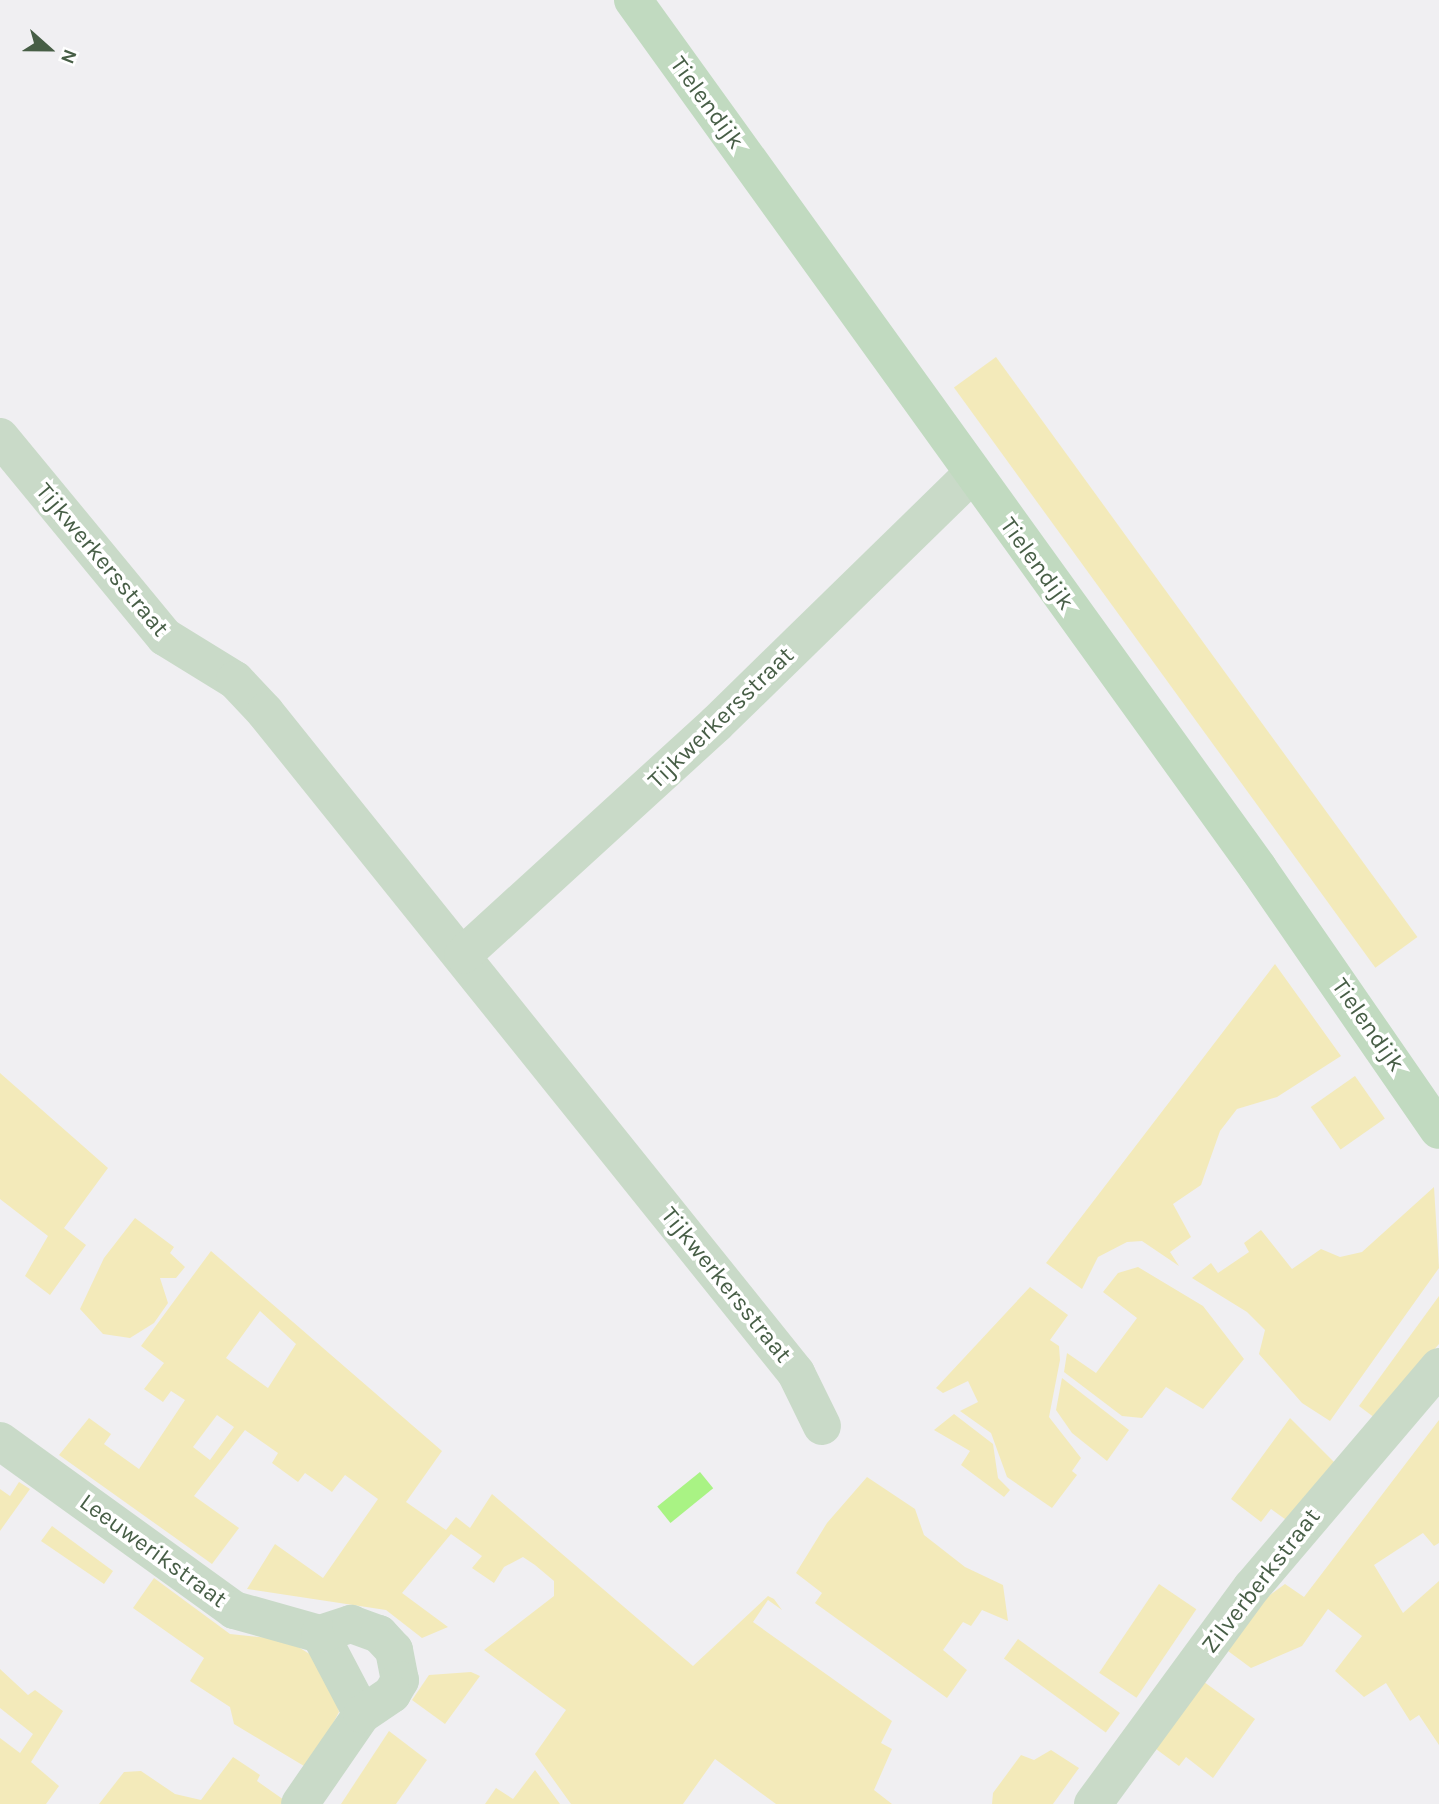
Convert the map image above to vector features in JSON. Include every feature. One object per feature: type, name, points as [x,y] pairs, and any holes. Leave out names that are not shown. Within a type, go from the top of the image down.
[{"type":"street","name":"Tielendijk","points":[[633,0],[1439,1130]]},
{"type":"street","name":"Tijkwerkersstraat","points":[[0,437],[165,637],[235,680],[265,712],[463,954],[796,1373],[821,1426]]},
{"type":"street","name":"Tijkwerkersstraat","points":[[463,954],[716,724],[972,474]]},
{"type":"street","name":"Zilverberkstraat","points":[[1093,1804],[1252,1587],[1439,1367]]},
{"type":"street","name":"Leeuwerikstraat","points":[[0,1441],[234,1610],[320,1634]]},
{"type":"street","points":[[300,1804],[362,1714],[392,1694],[400,1680],[394,1650],[379,1634],[351,1624],[320,1634],[362,1714]]},
{"type":"shaded area","points":[[996,357],[1417,937],[1375,968],[954,388]]},
{"type":"shaded area","points":[[1275,964],[1341,1056],[1277,1097],[1237,1109],[1220,1131],[1201,1185],[1173,1204],[1191,1237],[1170,1252],[1179,1266],[1142,1241],[1127,1242],[1098,1257],[1082,1289],[1046,1263]]},
{"type":"shaded area","points":[[0,1073],[108,1168],[64,1228],[86,1245],[50,1295],[25,1276],[48,1236],[0,1199]]},
{"type":"shaded area","points":[[1355,1076],[1385,1119],[1341,1150],[1311,1107]]},
{"type":"shaded area","points":[[1434,1187],[1439,1268],[1330,1421],[1302,1403],[1259,1354],[1265,1330],[1247,1312],[1192,1278],[1211,1263],[1218,1273],[1249,1252],[1244,1243],[1261,1230],[1292,1269],[1321,1249],[1340,1257],[1362,1252]]},
{"type":"shaded area","points":[[135,1218],[174,1247],[170,1253],[185,1267],[176,1278],[160,1278],[168,1303],[154,1323],[130,1338],[103,1334],[80,1309],[104,1258]]},
{"type":"shaded area","points":[[211,1251],[442,1451],[406,1502],[446,1530],[456,1517],[470,1528],[492,1494],[693,1666],[768,1596],[774,1599],[782,1610],[768,1600],[753,1622],[892,1721],[881,1743],[892,1749],[874,1790],[892,1804],[776,1804],[715,1759],[683,1804],[571,1804],[535,1754],[566,1710],[484,1650],[554,1596],[554,1581],[523,1557],[504,1567],[494,1583],[472,1568],[482,1556],[451,1534],[402,1593],[448,1627],[422,1638],[386,1610],[247,1589],[275,1544],[323,1578],[378,1499],[345,1475],[332,1492],[305,1473],[298,1482],[272,1463],[278,1453],[245,1430],[194,1496],[239,1528],[212,1564],[59,1455],[89,1418],[111,1434],[104,1444],[139,1469],[185,1400],[171,1391],[163,1402],[144,1389],[164,1363],[141,1346]],"holes":[[[260,1311],[296,1344],[268,1388],[226,1358]],[[217,1415],[234,1427],[210,1460],[193,1447]]]},
{"type":"shaded area","points":[[1138,1267],[1203,1306],[1244,1359],[1203,1409],[1166,1387],[1142,1418],[1122,1416],[1064,1372],[1067,1353],[1096,1373],[1137,1318],[1103,1292],[1118,1273]]},
{"type":"shaded area","points":[[1030,1287],[1068,1315],[1050,1340],[1059,1346],[1060,1360],[1049,1417],[1081,1458],[1072,1471],[1077,1475],[1052,1508],[1007,1477],[991,1433],[960,1411],[978,1402],[968,1381],[943,1393],[936,1388]]},
{"type":"shaded area","points":[[1439,1296],[1439,1344],[1375,1418],[1359,1406]]},
{"type":"shaded area","points":[[1062,1378],[1129,1430],[1107,1461],[1072,1433],[1056,1410]]},
{"type":"shaded area","points":[[954,1414],[993,1444],[998,1478],[1010,1490],[1004,1497],[961,1465],[970,1451],[934,1430]]},
{"type":"shaded area","points":[[1290,1418],[1340,1468],[1296,1527],[1271,1509],[1261,1522],[1231,1499]]},
{"type":"shaded area","points":[[1439,1420],[1439,1543],[1434,1546],[1423,1533],[1374,1565],[1403,1613],[1439,1581],[1439,1745],[1419,1715],[1410,1721],[1386,1683],[1364,1697],[1335,1671],[1362,1636],[1328,1609],[1302,1646],[1251,1668],[1224,1648],[1251,1609],[1285,1584],[1304,1597]]},
{"type":"shaded area","points":[[700,1472],[713,1488],[670,1523],[657,1507]]},
{"type":"shaded area","points":[[867,1477],[915,1509],[924,1535],[965,1567],[1003,1585],[1008,1621],[982,1610],[971,1626],[963,1622],[943,1650],[967,1670],[947,1698],[815,1603],[822,1593],[796,1573],[827,1523]]},
{"type":"shaded area","points":[[19,1482],[30,1489],[0,1531],[0,1489],[10,1496]]},
{"type":"shaded area","points":[[52,1526],[113,1571],[104,1584],[41,1541]]},
{"type":"shaded area","points":[[154,1578],[230,1634],[287,1640],[324,1663],[339,1712],[309,1769],[234,1724],[230,1707],[190,1681],[204,1658],[133,1608]]},
{"type":"shaded area","points":[[1159,1584],[1196,1609],[1136,1698],[1099,1673]]},
{"type":"shaded area","points":[[1018,1639],[1120,1713],[1106,1732],[1004,1658]]},
{"type":"shaded area","points":[[0,1669],[28,1695],[35,1690],[63,1711],[31,1762],[59,1786],[46,1804],[0,1804],[0,1738],[20,1753],[33,1734],[0,1708]]},
{"type":"shaded area","points":[[471,1672],[480,1676],[445,1724],[412,1700],[429,1675]]},
{"type":"shaded area","points":[[1200,1679],[1255,1719],[1213,1778],[1186,1757],[1179,1766],[1152,1746]]},
{"type":"shaded area","points":[[389,1731],[427,1760],[396,1804],[341,1804]]},
{"type":"shaded area","points":[[1051,1750],[1079,1768],[1053,1804],[992,1804],[993,1793],[1021,1755],[1034,1760]]},
{"type":"shaded area","points":[[233,1757],[260,1775],[257,1781],[284,1800],[281,1804],[99,1804],[124,1772],[141,1771],[175,1794],[201,1800]]},
{"type":"shaded area","points":[[535,1770],[560,1804],[485,1804],[496,1788],[513,1799]]}]
